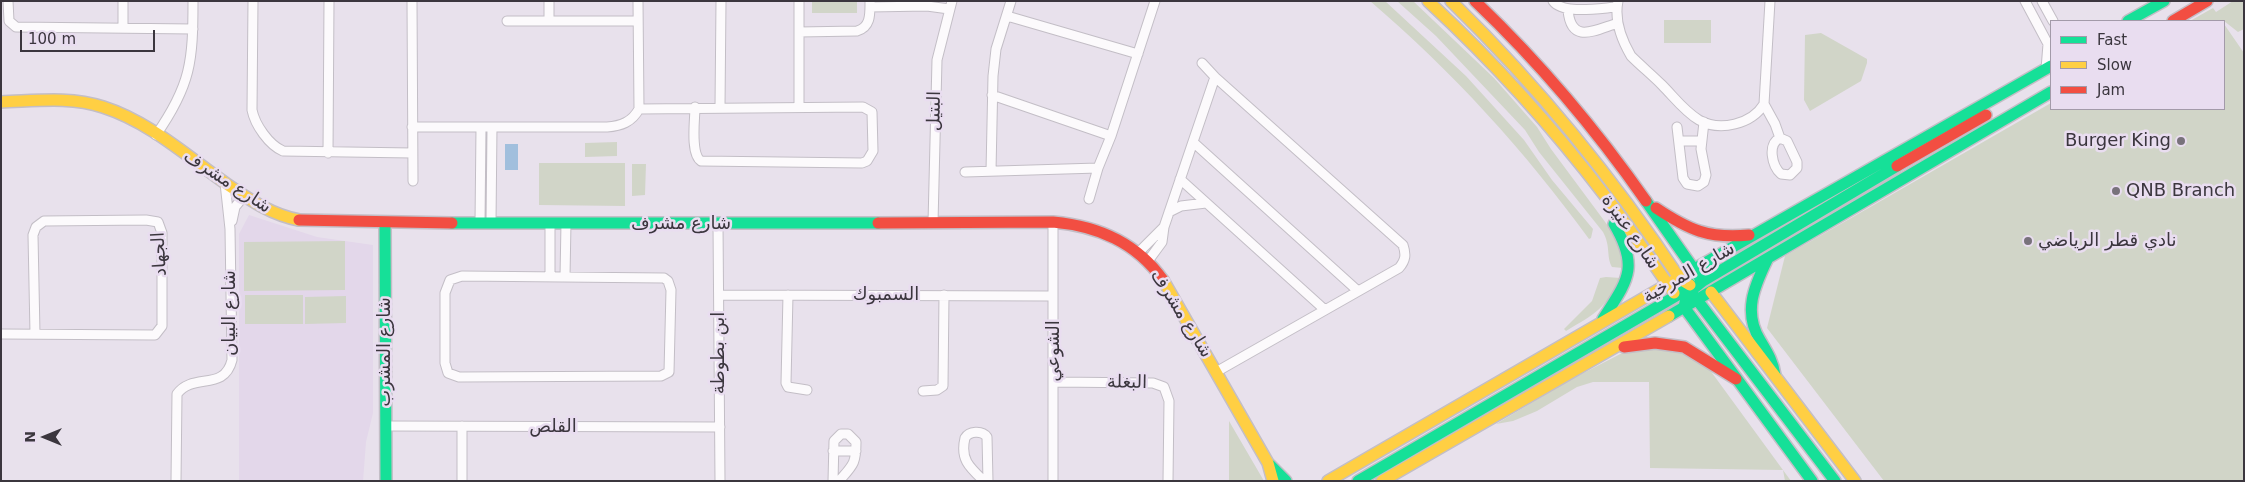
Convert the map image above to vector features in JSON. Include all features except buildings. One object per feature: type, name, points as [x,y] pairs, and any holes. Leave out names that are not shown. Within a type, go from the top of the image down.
[{"type":"main road","name":"شارع عنيزة","points":[[1428,1],[1514,86],[1598,186],[1736,379],[1812,481]]},
{"type":"main road","points":[[1450,1],[1520,69],[1599,161],[1835,481]]},
{"type":"main road","name":"شارع عنيزة","points":[[1475,1],[1575,105],[1695,271],[1691,287]]},
{"type":"main road","points":[[2130,20],[2164,1]]},
{"type":"main road","points":[[2174,20],[2207,1]]},
{"type":"main road","name":"شارع المرخية","points":[[1691,287],[1695,271],[2049,68]]},
{"type":"main road","points":[[1358,481],[2016,98],[2030,84],[2035,75]]},
{"type":"main road","name":"شارع المرخية","points":[[1328,481],[1668,285],[1691,287],[1711,292],[2050,93]]},
{"type":"main road","name":"شارع مشرف","points":[[1,102],[60,100],[92,104],[122,115],[156,135],[266,210],[289,219],[385,224],[1054,222],[1084,226],[1106,233],[1125,242],[1139,252],[1169,288],[1268,463],[1273,481]]},
{"type":"main road","points":[[1598,186],[1605,210],[1623,239],[1628,260],[1627,277],[1622,291],[1600,325]]},
{"type":"main road","points":[[1646,201],[1679,224],[1705,235],[1726,238],[1756,235]]},
{"type":"main road","name":"شارع المشرب","points":[[385,224],[386,481]]},
{"type":"main road","points":[[1767,260],[1752,293],[1750,315],[1755,331],[1772,359],[1775,375]]},
{"type":"main road","points":[[1684,307],[1684,298],[1691,287]]},
{"type":"main road","points":[[1711,292],[1855,481]]},
{"type":"main road","name":"شارع المرخية","points":[[1382,481],[1684,307]]},
{"type":"main road","points":[[1605,352],[1648,342],[1672,343],[1702,356],[1721,371],[1736,379]]},
{"type":"main road","name":"شارع مشرف","points":[[1268,463],[1286,481]]},
{"type":"street","points":[[8,1],[9,21],[16,27],[193,29]]},
{"type":"street","points":[[123,1],[123,28]]},
{"type":"street","points":[[156,135],[171,113],[185,85],[189,70],[193,29],[193,1]]},
{"type":"street","points":[[253,1],[254,118],[277,149],[283,151],[328,153],[412,153]]},
{"type":"street","points":[[328,153],[329,1]]},
{"type":"street","points":[[412,1],[413,181]]},
{"type":"street","points":[[549,1],[549,21]]},
{"type":"street","points":[[412,127],[618,126],[636,116],[639,108],[638,1]]},
{"type":"street","points":[[720,107],[721,1]]},
{"type":"street","points":[[799,1],[799,107]]},
{"type":"street","points":[[991,171],[992,95],[996,49],[1011,1]]},
{"type":"street","points":[[1089,199],[1155,1]]},
{"type":"street","points":[[1553,1],[1559,7],[1568,10],[1618,4],[1618,22],[1625,45],[1631,56],[1686,111],[1704,122],[1726,125],[1750,119],[1759,112],[1764,104],[1770,1]]},
{"type":"street","points":[[2025,1],[2048,44],[2049,68]]},
{"type":"street","points":[[2042,1],[2052,20]]},
{"type":"street","points":[[799,32],[858,31],[864,29],[868,24],[870,4],[950,5]]},
{"type":"street","name":"البتيل","points":[[933,223],[937,60],[950,5]]},
{"type":"street","points":[[1568,10],[1569,22],[1576,30],[1583,32],[1618,22]]},
{"type":"street","points":[[1007,16],[1138,54]]},
{"type":"street","points":[[507,21],[638,21]]},
{"type":"street","points":[[1202,63],[1214,77],[1403,245],[1406,253],[1404,261],[1399,268],[1216,372]]},
{"type":"street","points":[[1148,261],[1162,242],[1164,227],[1214,77]]},
{"type":"street","points":[[992,95],[1111,136]]},
{"type":"street","points":[[1764,104],[1780,138]]},
{"type":"street","points":[[639,108],[695,107],[864,107],[869,109],[873,120],[873,151],[871,158],[862,163],[701,161],[697,158],[694,150],[695,107]]},
{"type":"street","points":[[1677,127],[1683,178],[1694,187],[1704,182],[1706,175],[1701,141],[1704,122]]},
{"type":"street","points":[[481,127],[486,223]]},
{"type":"street","points":[[486,223],[492,127]]},
{"type":"street","points":[[1678,141],[1701,141]]},
{"type":"street","points":[[1193,142],[1358,291]]},
{"type":"street","points":[[965,172],[1083,170],[1098,168]]},
{"type":"street","points":[[1180,179],[1325,310]]},
{"type":"street","name":"شارع البيان","points":[[176,481],[177,394],[187,385],[222,378],[230,368],[232,360],[230,229],[225,183]]},
{"type":"street","name":"شارع البيان","points":[[230,229],[235,207],[244,196]]},
{"type":"street","points":[[1169,212],[1181,206],[1206,203]]},
{"type":"street","name":"الجهاد","points":[[1,334],[148,336],[160,332],[162,319],[162,234],[158,222],[146,220],[44,221],[39,223],[34,235],[34,334]]},
{"type":"street","name":"الشوعي","points":[[1053,481],[1054,222]]},
{"type":"street","points":[[550,223],[550,277]]},
{"type":"street","points":[[565,277],[566,224]]},
{"type":"street","name":"ابن بطوطة","points":[[718,224],[720,481]]},
{"type":"street","points":[[1139,252],[1164,227]]},
{"type":"street","points":[[462,276],[550,277],[659,277],[668,280],[671,290],[671,366],[667,374],[661,376],[459,377],[448,373],[445,363],[445,293],[450,280],[462,276]]},
{"type":"street","name":"السمبوك","points":[[719,295],[1054,296]]},
{"type":"street","points":[[788,295],[786,383],[788,388],[807,390]]},
{"type":"street","points":[[922,391],[937,390],[943,386],[944,295]]},
{"type":"street","name":"البغلة","points":[[1054,382],[1153,383],[1164,387],[1169,401],[1168,481]]},
{"type":"street","name":"القلص","points":[[386,426],[720,427]]},
{"type":"street","points":[[462,426],[462,481]]},
{"type":"street","points":[[833,481],[834,441],[837,436],[844,433],[852,436],[856,442],[855,462],[839,481]]},
{"type":"street","points":[[984,481],[968,467],[963,457],[965,438],[970,433],[981,433],[987,437],[988,481]]},
{"type":"street","points":[[833,451],[856,451]]},
{"type":"shaded area","points":[[812,1],[857,1],[857,13],[812,13]]},
{"type":"shaded area","points":[[1370,1],[1385,1],[1466,76],[1524,140],[1552,180],[1593,229],[1591,238],[1589,239],[1565,206],[1487,114],[1459,84]]},
{"type":"shaded area","points":[[1397,1],[1413,1],[1494,78],[1537,127],[1551,149],[1617,238],[1623,268],[1612,267],[1603,232],[1539,152],[1525,130],[1436,36]]},
{"type":"shaded area","points":[[2233,1],[2244,1],[2244,29],[2238,32],[2225,20],[2192,20],[2213,8],[2216,12]]},
{"type":"shaded area","points":[[1664,20],[1711,20],[1711,43],[1664,43]]},
{"type":"shaded area","name":"نادي قطر الرياضي","points":[[2225,25],[2244,53],[2244,481],[1884,481],[1767,328],[1785,256],[2050,104],[2050,110],[2225,110]]},
{"type":"shaded area","points":[[1821,33],[1867,59],[1867,63],[1861,81],[1810,111],[1804,100],[1805,35]]},
{"type":"shaded area","points":[[617,142],[617,156],[585,157],[585,143]]},
{"type":"shaded area","points":[[539,163],[625,163],[625,206],[539,205]]},
{"type":"shaded area","points":[[632,164],[646,164],[645,195],[632,196]]},
{"type":"shaded area","points":[[249,215],[317,237],[373,245],[373,413],[366,442],[363,481],[239,481],[239,234]]},
{"type":"shaded area","points":[[345,241],[345,290],[244,291],[244,242]]},
{"type":"shaded area","points":[[1600,278],[1621,278],[1598,310],[1566,331],[1564,329],[1592,301]]},
{"type":"shaded area","points":[[245,295],[303,295],[303,324],[245,324]]},
{"type":"shaded area","points":[[346,296],[346,323],[305,324],[305,297]]},
{"type":"shaded area","points":[[1678,348],[1707,366],[1783,470],[1650,468],[1649,382],[1593,382],[1577,387],[1537,411],[1513,421],[1496,424],[1570,380],[1630,349]]},
{"type":"shaded area","points":[[1229,421],[1264,481],[1229,481]]},
{"type":"shaded area","points":[[1783,470],[1791,481],[1785,481]]},
{"type":"water","points":[[505,144],[518,144],[518,170],[505,170]]},
{"type":"traffic: fast","points":[[2130,20],[2164,1]]},
{"type":"traffic: fast","points":[[1689,272],[2050,67]]},
{"type":"traffic: fast","points":[[1669,316],[2050,93]]},
{"type":"traffic: fast","points":[[1684,307],[1687,294],[1703,281],[1897,166]]},
{"type":"traffic: fast","points":[[1646,201],[1700,278]]},
{"type":"traffic: fast","points":[[385,223],[386,481]]},
{"type":"traffic: fast","points":[[452,223],[878,223]]},
{"type":"traffic: fast","points":[[1603,319],[1624,284],[1627,274],[1627,252],[1614,224]]},
{"type":"traffic: fast","points":[[1767,260],[1758,280],[1751,310],[1755,330],[1773,365],[1775,375]]},
{"type":"traffic: fast","points":[[1358,481],[1676,296],[1690,284]]},
{"type":"traffic: fast","points":[[1691,292],[1835,481]]},
{"type":"traffic: fast","points":[[1684,307],[1812,481]]},
{"type":"traffic: fast","points":[[1270,465],[1286,481]]},
{"type":"traffic: slow","points":[[1428,1],[1499,71],[1565,145],[1615,209],[1674,293]]},
{"type":"traffic: slow","points":[[1451,1],[1514,66],[1573,134],[1628,205],[1680,279],[1690,285]]},
{"type":"traffic: slow","points":[[1,102],[65,100],[103,107],[153,131],[228,185],[270,211],[299,220]]},
{"type":"traffic: slow","points":[[1328,481],[1689,272]]},
{"type":"traffic: slow","points":[[1163,280],[1268,463],[1273,481]]},
{"type":"traffic: slow","points":[[1711,292],[1855,481]]},
{"type":"traffic: slow","points":[[1382,481],[1669,316]]},
{"type":"traffic: jam","points":[[1475,1],[1544,72],[1607,148],[1646,201]]},
{"type":"traffic: jam","points":[[2175,20],[2207,1]]},
{"type":"traffic: jam","points":[[1897,166],[1986,115]]},
{"type":"traffic: jam","points":[[1656,208],[1679,222],[1700,231],[1722,236],[1749,235]]},
{"type":"traffic: jam","points":[[299,220],[452,223]]},
{"type":"traffic: jam","points":[[878,223],[1053,222],[1070,224],[1085,227],[1115,238],[1141,255],[1163,280]]},
{"type":"traffic: jam","points":[[1624,347],[1655,343],[1684,347],[1736,379]]},
{"type":"place","name":"Burger King","points":[[2181,141]]},
{"type":"place","name":"QNB Branch","points":[[2116,191]]},
{"type":"place","name":"نادي قطر الرياضي","points":[[2028,241]]}]
